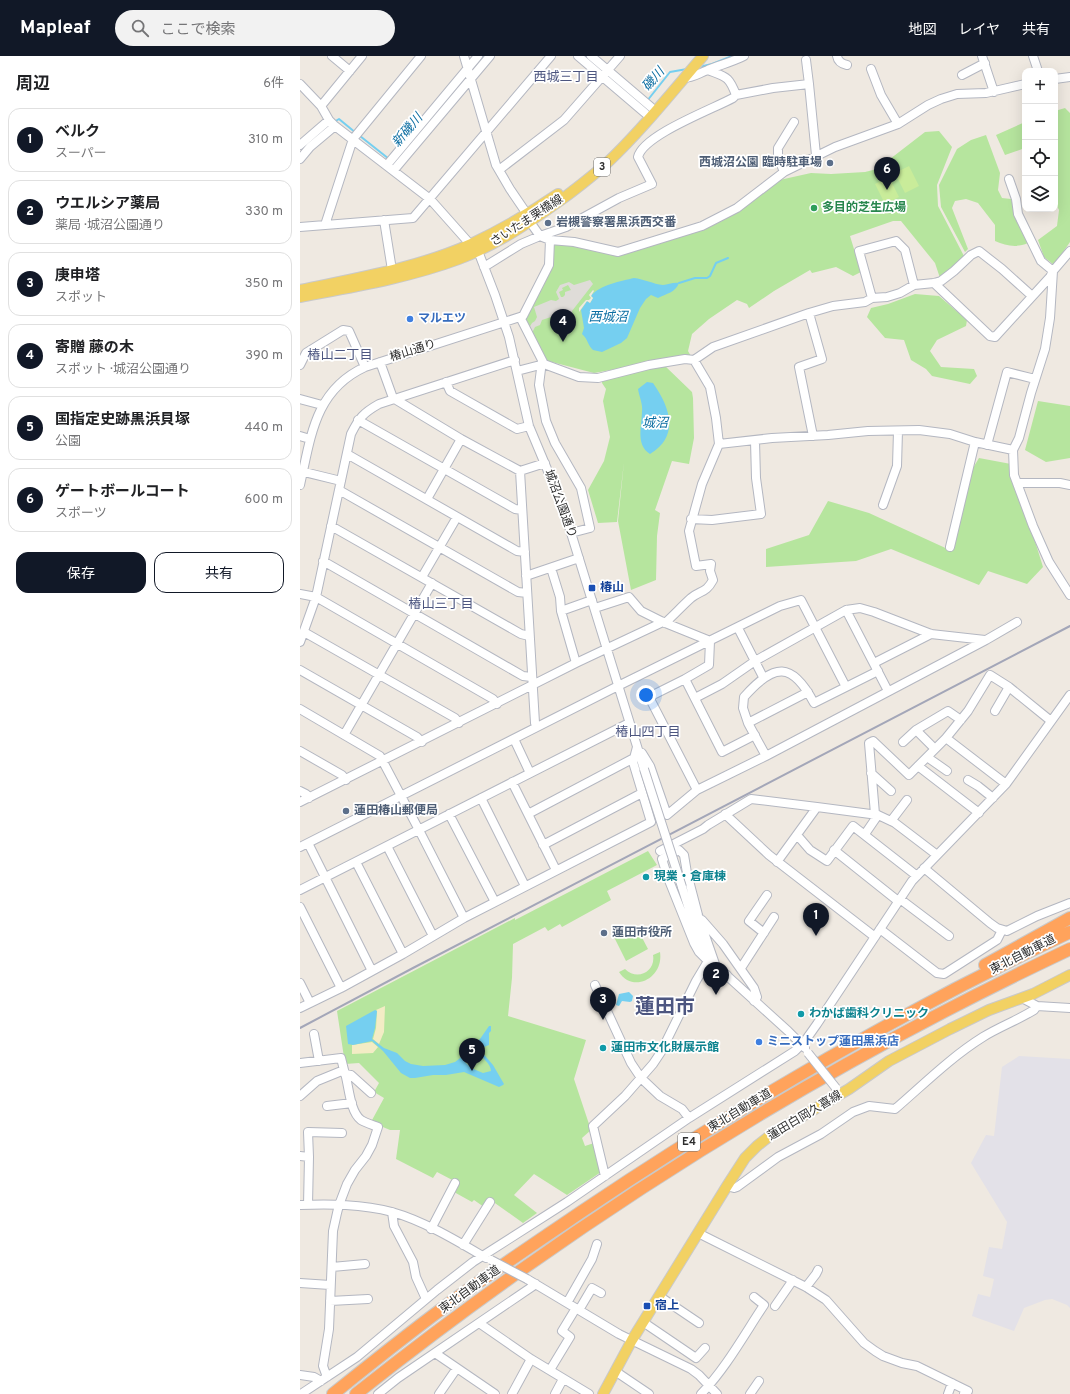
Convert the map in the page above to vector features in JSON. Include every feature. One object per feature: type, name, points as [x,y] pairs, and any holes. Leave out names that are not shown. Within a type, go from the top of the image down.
[{"type":"highway","points":[[918,1009],[975,970],[1070,918]]},
{"type":"highway","name":"東北自動車道","points":[[333,1394],[458,1297],[638,1173],[841,1050],[1021,955],[1070,932]]},
{"type":"highway","name":"東北自動車道","points":[[356,1394],[478,1301],[551,1249],[636,1192],[739,1127],[888,1041],[1024,970],[1070,949]]},
{"type":"main road","name":"さいたま栗橋線","points":[[300,290],[392,270],[426,260],[470,244],[528,218],[604,158],[648,110],[694,56]]},
{"type":"main road","name":"さいたま栗橋線","points":[[300,297],[414,274],[478,251],[588,179],[608,162],[643,125],[703,56]]},
{"type":"main road","name":"蓮田白岡久喜線","points":[[603,1394],[632,1340],[727,1186],[745,1158],[765,1139],[838,1091],[913,1048],[975,1017],[1022,998],[1070,975]]},
{"type":"street","points":[[332,56],[350,71]]},
{"type":"street","points":[[321,106],[362,56]]},
{"type":"street","points":[[325,225],[356,136],[421,56]]},
{"type":"street","points":[[464,56],[470,80],[499,170],[540,236],[550,240],[574,242],[618,252],[702,226],[721,217],[737,208],[784,172],[816,155],[898,124],[928,105],[957,94],[994,92],[1022,85]]},
{"type":"street","points":[[387,165],[478,56]]},
{"type":"street","points":[[394,170],[490,56]]},
{"type":"street","points":[[300,227],[413,218],[551,56]]},
{"type":"street","points":[[578,56],[605,73],[648,110]]},
{"type":"street","points":[[592,56],[605,73]]},
{"type":"street","points":[[499,170],[564,120],[620,56]]},
{"type":"street","points":[[684,78],[693,77],[744,56]]},
{"type":"street","points":[[837,56],[838,60],[842,64],[847,65]]},
{"type":"street","points":[[1032,56],[1037,68]]},
{"type":"street","points":[[806,60],[816,155]]},
{"type":"street","points":[[962,75],[983,60],[994,92]]},
{"type":"street","points":[[871,69],[881,95],[898,124]]},
{"type":"street","points":[[708,70],[728,78],[736,95]]},
{"type":"street","points":[[1058,79],[1070,77]]},
{"type":"street","points":[[300,84],[321,106],[332,123]]},
{"type":"street","points":[[484,267],[520,244],[566,227],[619,198],[652,184],[638,157],[639,153],[644,146],[671,128],[728,101],[736,95],[773,88],[809,84]]},
{"type":"street","points":[[784,172],[778,157],[778,148],[794,122]]},
{"type":"street","points":[[301,142],[332,123]]},
{"type":"street","points":[[300,159],[332,123]]},
{"type":"street","name":"城沼公園通り","points":[[332,123],[356,136],[387,165],[430,199],[478,251],[505,323],[529,426],[563,507],[629,723],[698,936],[712,962]]},
{"type":"street","points":[[1010,179],[1016,199],[1018,214],[1042,261],[1053,271]]},
{"type":"street","points":[[384,220],[392,270]]},
{"type":"street","points":[[550,240],[549,265],[525,313],[520,317],[542,364],[538,385],[546,421],[555,443],[581,488],[590,528],[571,533]]},
{"type":"street","points":[[872,298],[859,251],[896,242],[904,250],[914,285]]},
{"type":"street","points":[[934,283],[990,336],[995,337],[1050,277],[1070,250]]},
{"type":"street","points":[[517,371],[542,364],[580,377],[598,378],[649,365],[683,360],[694,360],[713,346],[809,313],[833,306],[865,302],[872,298],[887,297],[900,293],[914,285],[941,281],[971,255],[979,252],[1002,269],[1032,296]]},
{"type":"street","points":[[1053,271],[1050,318],[1045,349],[1019,438],[1013,450],[1014,475],[1033,526],[1049,562],[1070,595]]},
{"type":"street","points":[[809,313],[822,359],[799,367],[813,436]]},
{"type":"street","name":"椿山通り","points":[[300,485],[301,472],[310,439],[322,405],[340,383],[354,372],[380,362],[520,317]]},
{"type":"street","points":[[300,365],[306,353],[343,330],[349,331],[365,367]]},
{"type":"street","points":[[300,642],[316,597],[351,434],[358,420],[367,410],[393,398],[514,360]]},
{"type":"street","points":[[300,802],[422,742],[576,663],[664,622],[677,613],[692,597],[709,588],[713,580],[710,571],[711,564],[696,566],[689,531],[691,519],[702,484],[719,444],[710,387],[694,360]]},
{"type":"street","points":[[380,362],[393,398],[520,472],[545,464]]},
{"type":"street","points":[[987,445],[1007,372],[1035,379]]},
{"type":"street","points":[[446,382],[450,391],[517,429],[529,426]]},
{"type":"street","points":[[300,399],[322,405]]},
{"type":"street","points":[[358,420],[515,509],[522,510]]},
{"type":"street","points":[[719,444],[772,438],[868,431],[919,430],[950,434],[975,442],[1013,450]]},
{"type":"street","points":[[883,505],[897,466],[898,431]]},
{"type":"street","points":[[300,436],[310,439]]},
{"type":"street","points":[[427,500],[461,439]]},
{"type":"street","points":[[691,519],[712,520],[761,514],[756,478],[755,441]]},
{"type":"street","points":[[950,547],[975,442]]},
{"type":"street","points":[[347,454],[517,551],[525,552]]},
{"type":"street","points":[[301,472],[340,486],[439,547],[518,592],[527,593]]},
{"type":"street","points":[[520,472],[531,677],[535,723],[537,727]]},
{"type":"street","points":[[1017,483],[1060,483],[1070,485]]},
{"type":"street","points":[[422,577],[457,517]]},
{"type":"street","points":[[332,526],[521,634],[529,636]]},
{"type":"street","points":[[526,576],[579,558]]},
{"type":"street","points":[[323,561],[523,676],[531,677]]},
{"type":"street","points":[[551,568],[560,597],[561,611],[576,663]]},
{"type":"street","points":[[344,735],[432,583]]},
{"type":"street","points":[[300,594],[316,597],[493,700],[497,704]]},
{"type":"street","points":[[561,611],[629,597],[641,611],[710,641]]},
{"type":"street","points":[[372,971],[325,877],[304,845],[780,606],[801,600],[846,687]]},
{"type":"street","points":[[695,698],[722,684],[754,661],[846,610],[860,608],[931,634],[986,640]]},
{"type":"street","points":[[846,610],[888,691]]},
{"type":"street","points":[[637,747],[650,766],[667,815],[697,790],[766,756],[986,640],[1017,622]]},
{"type":"street","points":[[738,628],[763,677]]},
{"type":"street","points":[[304,632],[455,718],[459,723]]},
{"type":"street","points":[[874,663],[931,634]]},
{"type":"street","points":[[697,790],[649,697],[709,665],[710,641]]},
{"type":"street","points":[[300,670],[417,737],[422,742]]},
{"type":"street","points":[[766,756],[748,723],[743,708],[744,697],[763,677],[778,671],[793,674],[808,692],[814,704],[878,671]]},
{"type":"street","points":[[865,834],[876,815],[869,743],[873,741],[909,775],[946,738],[968,712],[990,675],[1009,687],[1051,721]]},
{"type":"street","points":[[685,679],[722,752],[755,735]]},
{"type":"street","points":[[994,711],[1009,687]]},
{"type":"street","points":[[748,723],[808,692]]},
{"type":"street","points":[[301,1394],[356,1358],[461,1271],[605,1176],[689,1118],[788,1057],[802,1045],[899,900],[917,876],[1006,784],[1070,695]]},
{"type":"street","points":[[300,709],[380,756],[464,918]]},
{"type":"street","points":[[903,742],[916,730],[948,711],[961,720]]},
{"type":"street","points":[[300,890],[629,723]]},
{"type":"street","points":[[916,730],[935,749]]},
{"type":"street","points":[[946,738],[1006,784]]},
{"type":"street","points":[[514,739],[530,773]]},
{"type":"street","points":[[300,1008],[341,988],[403,954],[464,918],[651,822],[633,762],[637,747]]},
{"type":"street","points":[[300,751],[342,775],[346,780]]},
{"type":"street","points":[[927,757],[947,771]]},
{"type":"street","points":[[528,814],[634,758]]},
{"type":"street","points":[[918,766],[979,813]]},
{"type":"street","points":[[872,773],[891,791]]},
{"type":"street","points":[[968,780],[993,798]]},
{"type":"street","points":[[512,782],[556,870]]},
{"type":"street","points":[[300,791],[306,794],[308,798]]},
{"type":"street","points":[[543,845],[642,792]]},
{"type":"street","points":[[481,798],[525,886]]},
{"type":"street","points":[[660,851],[703,829],[751,799],[876,815],[891,821],[937,855]]},
{"type":"street","points":[[891,821],[907,800]]},
{"type":"street","points":[[777,862],[816,807]]},
{"type":"street","points":[[449,814],[495,902]]},
{"type":"street","points":[[726,814],[777,862],[875,937]]},
{"type":"street","points":[[797,835],[810,850],[827,861],[853,826],[917,876]]},
{"type":"street","points":[[387,846],[433,936]]},
{"type":"street","points":[[712,962],[687,874],[684,855],[679,850],[662,860],[692,939],[699,952],[712,962],[802,1045],[838,1091]]},
{"type":"street","points":[[834,850],[949,936]]},
{"type":"street","points":[[356,862],[403,954]]},
{"type":"street","points":[[924,868],[990,923],[1002,930],[1010,930],[1037,916],[1070,903]]},
{"type":"street","points":[[764,932],[749,921],[767,895]]},
{"type":"street","points":[[300,907],[341,988]]},
{"type":"street","points":[[698,915],[724,944],[741,968],[756,993],[757,997],[754,1001]]},
{"type":"street","points":[[741,968],[774,917]]},
{"type":"street","points":[[880,929],[937,974],[944,974],[986,948],[997,940],[1002,930]]},
{"type":"street","points":[[605,1176],[593,1126],[625,1096],[661,1052],[696,981],[712,962]]},
{"type":"street","points":[[300,983],[310,1003]]},
{"type":"street","points":[[595,985],[631,1063],[641,1078],[660,1096],[682,1109],[689,1118]]},
{"type":"street","points":[[1022,998],[1037,1006],[1070,1008]]},
{"type":"street","points":[[727,1186],[734,1188],[737,1187],[778,1157],[821,1134],[853,1112],[869,1106],[895,1108],[967,1048],[1034,1010],[1037,1006]]},
{"type":"street","points":[[314,1034],[319,1061]]},
{"type":"street","points":[[300,1063],[341,1058],[352,1103],[358,1117],[378,1128],[372,1145],[366,1156],[355,1170],[339,1205],[334,1231],[330,1285],[329,1329],[323,1366],[324,1379]]},
{"type":"street","points":[[300,1096],[317,1081],[344,1072],[351,1075],[371,1093]]},
{"type":"street","points":[[327,1106],[352,1103]]},
{"type":"street","points":[[342,1133],[308,1132],[309,1156],[304,1205],[339,1205],[371,1208],[392,1212],[432,1229],[536,1284],[619,1334],[684,1365],[699,1375],[717,1394]]},
{"type":"street","points":[[300,1156],[309,1156]]},
{"type":"street","points":[[432,1229],[455,1183]]},
{"type":"street","points":[[463,1245],[490,1202]]},
{"type":"street","points":[[392,1212],[394,1226],[413,1262],[416,1277],[426,1299]]},
{"type":"street","points":[[698,1233],[806,1287],[826,1300],[869,1347],[883,1356],[902,1363],[917,1366],[968,1391],[964,1394]]},
{"type":"street","points":[[568,1303],[592,1258],[597,1244]]},
{"type":"street","points":[[332,1267],[365,1264]]},
{"type":"street","points":[[806,1287],[818,1270]]},
{"type":"street","points":[[775,1306],[793,1280]]},
{"type":"street","points":[[300,1283],[330,1285]]},
{"type":"street","points":[[378,1394],[398,1378],[536,1284]]},
{"type":"street","points":[[550,1370],[570,1337],[562,1331],[592,1288],[601,1293]]},
{"type":"street","points":[[659,1296],[699,1323]]},
{"type":"street","points":[[701,1394],[710,1385],[735,1350],[764,1305],[754,1297]]},
{"type":"street","points":[[330,1301],[368,1299]]},
{"type":"street","points":[[643,1322],[696,1358],[705,1348]]},
{"type":"street","points":[[479,1323],[532,1359],[588,1394]]},
{"type":"street","points":[[435,1353],[495,1394]]},
{"type":"street","points":[[512,1394],[532,1359]]},
{"type":"street","points":[[439,1394],[457,1368]]},
{"type":"street","points":[[615,1371],[649,1394]]},
{"type":"street","points":[[300,1375],[324,1379]]},
{"type":"street","points":[[555,1394],[563,1379]]},
{"type":"street","points":[[750,1394],[759,1381]]},
{"type":"street","points":[[948,1394],[952,1383]]},
{"type":"shaded area","points":[[590,280],[593,284],[572,311],[574,323],[565,326],[563,320],[554,316],[542,320],[540,325],[535,327],[532,333],[529,328],[537,317],[534,307],[551,300],[556,301],[559,299],[556,292],[560,285],[569,282],[574,285]],"holes":[[[568,285],[571,290],[565,292],[565,295],[561,297],[559,292],[563,290],[562,288]]]},
{"type":"shaded area","points":[[1019,1056],[1070,1059],[1070,1308],[1067,1305],[1052,1299],[1024,1308],[1014,1331],[972,1316],[978,1294],[990,1297],[994,1279],[983,1276],[989,1247],[1002,1249],[1007,1222],[971,1163],[986,1135],[994,1136],[1002,1067]]},
{"type":"green space","points":[[1065,108],[1070,113],[1070,242],[1054,265],[1044,257],[1038,240],[1057,226],[1059,210],[1058,110]]},
{"type":"green space","points":[[1022,123],[1022,149],[1005,155],[996,135]]},
{"type":"green space","points":[[939,131],[952,147],[937,185],[938,206],[965,258],[940,278],[935,263],[901,221],[893,221],[850,236],[861,272],[853,276],[836,267],[812,273],[810,270],[774,291],[749,308],[747,304],[737,300],[709,319],[692,334],[688,351],[692,358],[677,358],[594,373],[548,361],[544,358],[525,320],[550,272],[553,263],[554,246],[557,243],[618,255],[706,227],[775,181],[811,173],[831,174],[865,172],[877,169],[925,132]]},
{"type":"green space","points":[[986,135],[1000,173],[998,190],[1002,198],[1011,199],[1016,216],[1028,243],[1020,246],[1012,246],[995,241],[995,225],[978,203],[966,199],[955,201],[952,208],[968,249],[965,252],[941,207],[939,185],[957,149],[971,140]]},
{"type":"green space","points":[[909,166],[919,186],[905,193],[895,173]]},
{"type":"green space","points":[[889,177],[899,197],[885,204],[875,184]]},
{"type":"green space","points":[[915,294],[939,296],[967,320],[966,326],[937,340],[930,351],[941,367],[974,369],[977,376],[970,384],[932,376],[926,369],[911,360],[904,340],[885,338],[867,317],[871,308],[888,304]]},
{"type":"green space","points":[[665,366],[692,392],[694,438],[689,464],[672,461],[655,510],[660,513],[657,536],[656,580],[631,590],[618,521],[624,462],[617,522],[598,523],[588,490],[604,461],[610,437],[603,401],[606,389],[602,383],[602,378]]},
{"type":"green space","points":[[1038,401],[1070,406],[1070,458],[1046,462],[1025,450]]},
{"type":"green space","points":[[979,458],[1011,464],[1043,567],[1027,584],[988,571],[979,585],[891,549],[856,561],[766,567],[766,549],[809,535],[828,501],[869,513],[952,551],[967,478]]},
{"type":"green space","points":[[648,851],[657,865],[607,891],[611,900],[562,927],[560,924],[548,931],[545,927],[513,944],[512,978],[508,1016],[586,1040],[574,1079],[591,1130],[582,1138],[585,1146],[594,1143],[601,1172],[567,1195],[534,1174],[514,1195],[537,1213],[523,1223],[492,1201],[484,1207],[474,1200],[472,1202],[454,1192],[458,1183],[437,1172],[433,1178],[396,1159],[400,1130],[390,1130],[371,1122],[384,1098],[374,1092],[379,1083],[359,1063],[345,1064],[337,1011],[515,918],[515,920]]},
{"type":"green space","points":[[636,926],[648,949],[626,961],[614,937]]},
{"type":"green space","points":[[660,952],[660,961],[657,969],[652,976],[646,980],[632,982],[625,979],[619,972],[625,969],[630,973],[635,974],[645,973],[652,966],[653,955]]},
{"type":"sand","points":[[385,1006],[384,1032],[379,1044],[373,1039],[376,1028],[376,1010]]},
{"type":"sand","points":[[372,1042],[378,1047],[373,1053],[352,1054],[352,1045]]},
{"type":"water","name":"西城沼","points":[[634,278],[663,285],[679,283],[676,289],[667,294],[658,298],[651,295],[646,299],[640,308],[627,338],[621,343],[602,352],[593,350],[582,334],[584,328],[581,310],[587,301],[590,303],[593,298],[591,296],[599,289]]},
{"type":"water","name":"城沼","points":[[647,382],[653,383],[659,392],[664,402],[669,421],[669,430],[666,439],[650,454],[645,450],[641,440],[642,408],[638,389]]},
{"type":"water","points":[[629,992],[633,996],[632,1001],[622,1001],[619,1006],[616,1005],[619,994]]},
{"type":"water","points":[[375,1010],[377,1011],[372,1039],[384,1048],[397,1053],[405,1061],[411,1064],[423,1066],[445,1065],[455,1062],[480,1039],[489,1026],[491,1026],[491,1031],[489,1033],[489,1045],[480,1050],[493,1065],[504,1084],[499,1087],[464,1072],[410,1078],[401,1073],[383,1051],[372,1041],[353,1045],[348,1044],[346,1026]],"holes":[[[472,1053],[477,1053],[484,1059],[490,1066],[491,1071],[483,1073],[471,1068],[465,1062],[465,1057]]]},
{"type":"pier","points":[[593,290],[594,291],[591,296],[593,298],[590,303],[587,301],[579,312],[579,308],[586,300],[591,298],[589,295]]},
{"type":"waterway","name":"新磯川","points":[[471,70],[483,56]]},
{"type":"waterway","name":"磯川","points":[[585,56],[603,72]]},
{"type":"waterway","name":"磯川","points":[[699,67],[712,64],[732,56]]},
{"type":"waterway","name":"磯川","points":[[647,101],[670,72],[687,69]]},
{"type":"waterway","name":"新磯川","points":[[334,122],[339,119],[356,133]]},
{"type":"waterway","name":"新磯川","points":[[360,136],[389,159]]},
{"type":"waterway","points":[[679,283],[695,278],[707,278],[710,276],[716,263],[728,258]]},
{"type":"railway","points":[[300,1028],[1070,626]]},
{"type":"place","name":"西城沼公園 臨時駐車場","points":[[830,163]]},
{"type":"place","name":"ゲートボールコート","points":[[887,190]]},
{"type":"place","name":"多目的芝生広場","points":[[814,208]]},
{"type":"place","name":"岩槻警察署黒浜西交番","points":[[548,223]]},
{"type":"place","name":"マルエツ","points":[[410,319]]},
{"type":"place","name":"寄贈 藤の木","points":[[563,342]]},
{"type":"place","name":"椿山","points":[[592,588]]},
{"type":"place","name":"蓮田椿山郵便局","points":[[346,811]]},
{"type":"place","name":"現業・倉庫棟","points":[[646,877]]},
{"type":"place","name":"蓮田市役所","points":[[604,933]]},
{"type":"place","name":"ベルク","points":[[816,936]]},
{"type":"place","name":"ウエルシア薬局","points":[[716,995]]},
{"type":"place","name":"わかば歯科クリニック","points":[[801,1014]]},
{"type":"place","name":"庚申塔","points":[[603,1020]]},
{"type":"place","name":"ミニストップ蓮田黒浜店","points":[[759,1042]]},
{"type":"place","name":"蓮田市文化財展示館","points":[[603,1048]]},
{"type":"place","name":"国指定史跡黒浜貝塚","points":[[472,1071]]},
{"type":"place","name":"宿上","points":[[647,1306]]},
{"type":"district","name":"西城三丁目","points":[[566,78]]},
{"type":"district","name":"椿山二丁目","points":[[340,356]]},
{"type":"district","name":"椿山三丁目","points":[[441,605]]},
{"type":"district","name":"椿山四丁目","points":[[648,733]]},
{"type":"district","name":"蓮田市","points":[[665,1008]]}]
